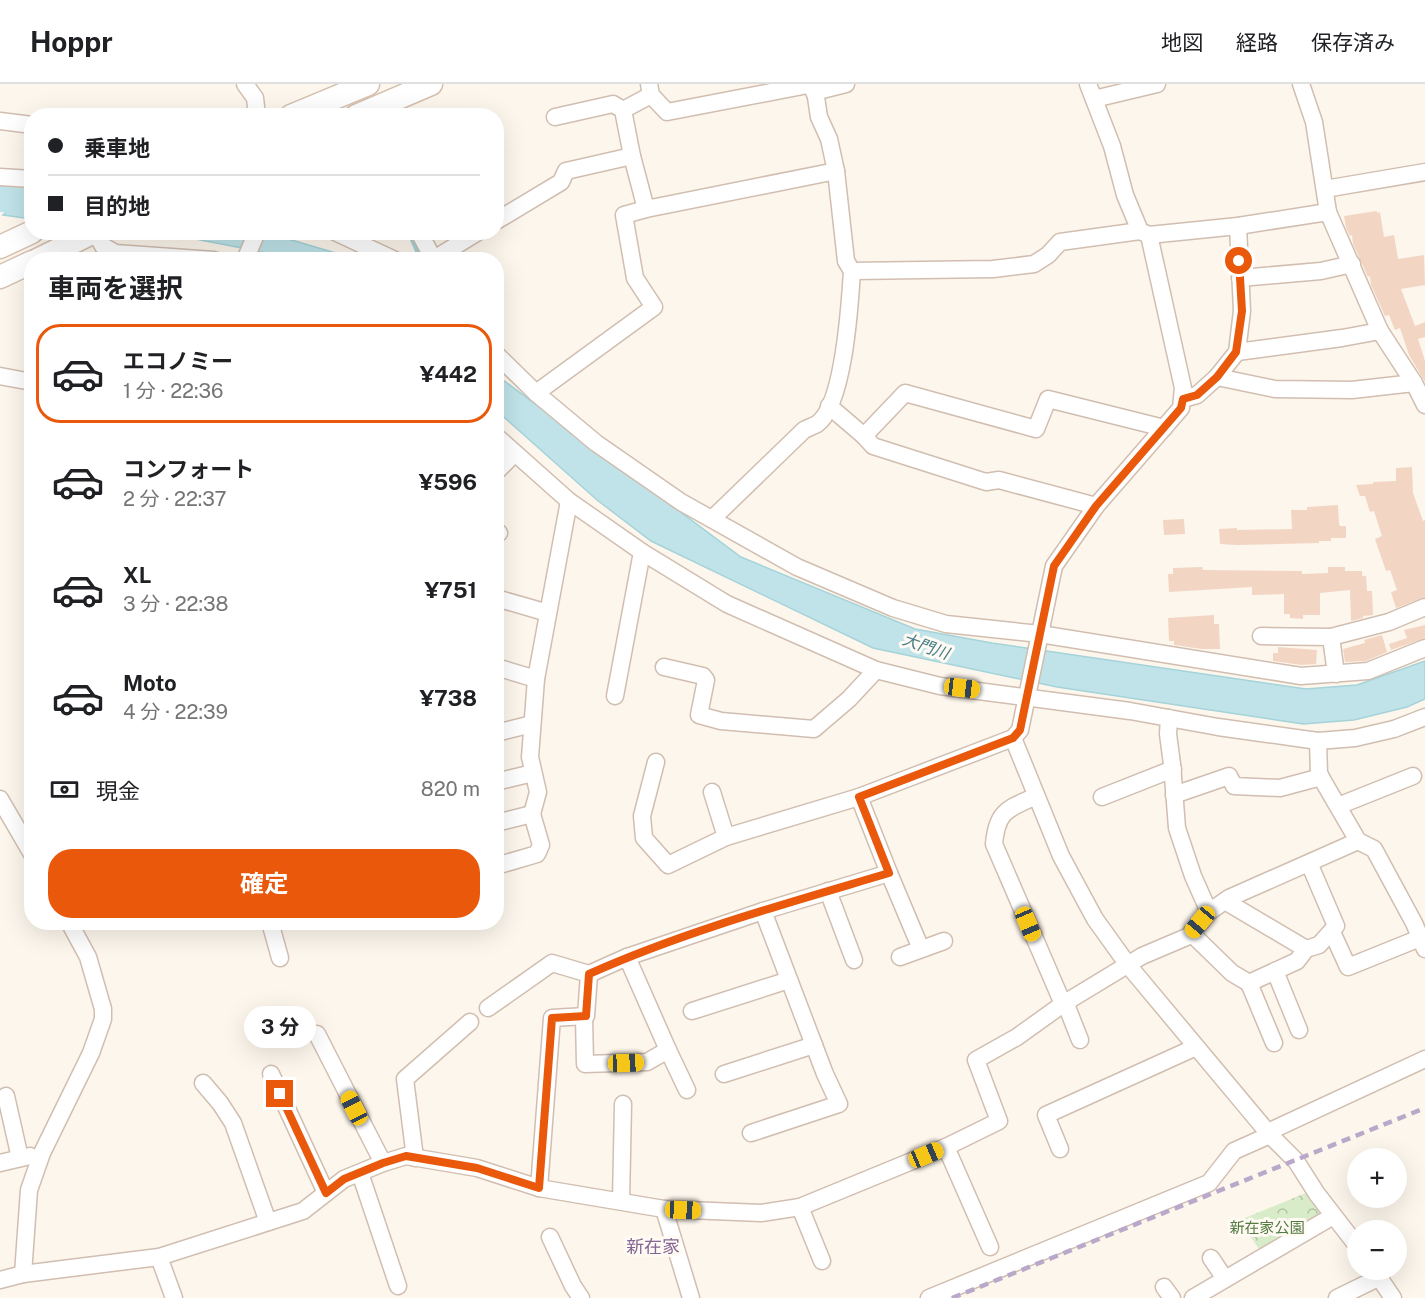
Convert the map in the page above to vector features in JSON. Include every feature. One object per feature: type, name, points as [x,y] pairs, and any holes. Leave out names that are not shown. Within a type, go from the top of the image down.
[{"type":"street","points":[[245,84],[255,98],[256,108]]},
{"type":"street","points":[[310,108],[368,84]]},
{"type":"street","points":[[397,107],[431,84]]},
{"type":"street","points":[[623,110],[650,90],[667,112],[814,87],[846,84]]},
{"type":"street","points":[[656,762],[642,816],[644,838],[668,864],[726,837],[859,797],[1013,738],[1020,730],[1054,566],[1096,506],[1181,408],[1183,399],[1183,388],[1145,233],[1125,195],[1113,146],[1091,91],[1157,84]]},
{"type":"street","points":[[1301,84],[1314,122],[1328,212],[1380,331],[1414,383],[1425,405]]},
{"type":"street","points":[[712,519],[804,430],[818,423],[837,387],[849,316],[852,271],[846,261],[836,171],[829,139],[819,117],[814,87]]},
{"type":"street","points":[[555,117],[613,104],[623,110],[646,209]]},
{"type":"street","points":[[0,121],[24,124]]},
{"type":"street","points":[[504,216],[561,182],[566,171],[632,156]]},
{"type":"street","points":[[536,393],[654,307],[635,278],[624,215],[836,171]]},
{"type":"street","points":[[1325,189],[1425,172]]},
{"type":"street","points":[[0,177],[24,178]]},
{"type":"street","points":[[852,271],[993,269],[1034,264],[1060,243],[1145,233],[1238,226],[1328,212]]},
{"type":"street","points":[[1183,399],[1197,395],[1217,377],[1236,352],[1242,311],[1238,226]]},
{"type":"street","points":[[0,247],[24,236]]},
{"type":"street","points":[[53,252],[78,240]]},
{"type":"street","points":[[99,240],[110,251],[119,252]]},
{"type":"street","points":[[352,240],[378,252]]},
{"type":"street","points":[[445,252],[465,240]]},
{"type":"street","points":[[1240,278],[1321,271],[1352,264]]},
{"type":"street","points":[[0,277],[24,266]]},
{"type":"street","points":[[1236,352],[1380,331]]},
{"type":"street","points":[[504,362],[536,393],[596,443],[681,502],[796,567],[893,608],[946,624],[1301,676],[1368,671],[1425,648]]},
{"type":"street","points":[[0,375],[24,380]]},
{"type":"street","points":[[1217,377],[1275,389],[1352,390],[1414,383]]},
{"type":"street","points":[[864,436],[905,393],[1036,429],[1048,399],[1164,428]]},
{"type":"street","points":[[829,406],[873,446],[986,482],[999,480],[1096,506]]},
{"type":"street","points":[[504,444],[569,501],[642,552],[727,604],[876,670],[940,686],[1027,694],[1218,727],[1318,741],[1374,734],[1425,717]]},
{"type":"street","points":[[504,464],[514,454]]},
{"type":"street","points":[[504,864],[537,854],[541,845],[532,814],[538,792],[530,756],[532,724],[536,679],[569,501]]},
{"type":"street","points":[[615,696],[642,552]]},
{"type":"street","points":[[504,600],[548,613]]},
{"type":"street","points":[[1261,636],[1331,637],[1389,622],[1425,607]]},
{"type":"street","points":[[1331,637],[1336,674]]},
{"type":"street","points":[[664,667],[703,676],[706,680],[699,715],[721,721],[814,729],[849,699],[876,670]]},
{"type":"street","points":[[504,669],[536,679]]},
{"type":"street","points":[[1169,718],[1168,734],[1177,828],[1193,876],[1209,912]]},
{"type":"street","points":[[504,731],[532,724]]},
{"type":"street","points":[[1013,738],[1061,856],[1089,909],[1128,965],[1269,1133],[1296,1161],[1347,1233]]},
{"type":"street","points":[[1318,741],[1318,774],[1358,841],[1374,849],[1423,943],[1348,967],[1332,932]]},
{"type":"street","points":[[1102,797],[1173,769]]},
{"type":"street","points":[[504,780],[533,773]]},
{"type":"street","points":[[1174,795],[1229,776],[1234,786],[1280,788],[1321,777]]},
{"type":"street","points":[[1338,806],[1413,776]]},
{"type":"street","points":[[712,792],[726,837]]},
{"type":"street","points":[[1036,796],[1007,810],[996,825],[994,844],[1080,1040]]},
{"type":"street","points":[[859,797],[921,949]]},
{"type":"street","points":[[0,799],[24,840]]},
{"type":"street","points":[[504,821],[532,814]]},
{"type":"street","points":[[0,1280],[23,1274],[159,1257],[303,1211],[344,1179],[406,1156],[477,1168],[539,1188],[664,1209],[761,1213],[800,1207],[946,1147],[999,1121],[976,1060],[1017,1037],[1064,1003],[1128,965],[1189,936],[1209,912],[1225,900],[1358,841]]},
{"type":"street","points":[[1249,983],[1298,961],[1306,949],[1319,945],[1336,926],[1310,863]]},
{"type":"street","points":[[488,1008],[552,963],[589,974],[627,957],[763,911],[889,873]]},
{"type":"street","points":[[828,891],[854,960]]},
{"type":"street","points":[[1225,900],[1306,949]]},
{"type":"street","points":[[751,1133],[838,1104],[763,911]]},
{"type":"street","points":[[23,1274],[29,1190],[42,1152],[91,1053],[103,1019],[88,957],[73,930]]},
{"type":"street","points":[[272,930],[280,958]]},
{"type":"street","points":[[1191,933],[1232,973],[1249,983],[1274,1043]]},
{"type":"street","points":[[900,957],[944,941]]},
{"type":"street","points":[[627,957],[687,1090]]},
{"type":"street","points":[[1275,971],[1299,1030]]},
{"type":"street","points":[[589,974],[586,1016],[584,1016],[585,1064],[647,1062],[668,1050]]},
{"type":"street","points":[[692,1011],[789,980]]},
{"type":"street","points":[[539,1188],[552,1018],[584,1016]]},
{"type":"street","points":[[415,1158],[405,1079],[470,1022]]},
{"type":"street","points":[[317,1034],[383,1163]]},
{"type":"street","points":[[724,1074],[814,1045]]},
{"type":"street","points":[[1060,1149],[1046,1115],[1196,1047]]},
{"type":"street","points":[[929,1298],[1209,1183],[1234,1150],[1425,1059]]},
{"type":"street","points":[[271,1074],[326,1193]]},
{"type":"street","points":[[203,1083],[233,1123],[268,1222]]},
{"type":"street","points":[[6,1096],[20,1158]]},
{"type":"street","points":[[621,1201],[623,1104]]},
{"type":"street","points":[[946,1147],[990,1247]]},
{"type":"street","points":[[0,1163],[42,1152]]},
{"type":"street","points":[[360,1173],[398,1287]]},
{"type":"street","points":[[800,1207],[822,1261]]},
{"type":"street","points":[[664,1209],[690,1298]]},
{"type":"street","points":[[1193,1298],[1333,1216]]},
{"type":"street","points":[[550,1237],[581,1298]]},
{"type":"street","points":[[159,1257],[174,1298]]},
{"type":"street","points":[[1211,1258],[1225,1279]]},
{"type":"street","points":[[1337,1298],[1366,1280]]},
{"type":"street","points":[[1381,1280],[1393,1298]]},
{"type":"green space","name":"新在家公園","points":[[1308,1192],[1326,1213],[1262,1254],[1240,1220]]},
{"type":"water","points":[[24,198],[24,218],[3,215]]},
{"type":"water","points":[[200,240],[292,240],[332,252],[262,252]]},
{"type":"water","points":[[504,381],[741,557],[915,629],[992,643],[1306,689],[1357,685],[1425,661],[1425,699],[1407,707],[1354,720],[1303,724],[1057,687],[873,648],[651,541],[597,500],[504,417]]},
{"type":"building","points":[[1377,211],[1377,213],[1380,212],[1384,237],[1394,235],[1398,259],[1424,255],[1425,285],[1401,289],[1415,326],[1425,322],[1425,337],[1418,339],[1425,361],[1425,382],[1409,355],[1400,328],[1395,330],[1389,315],[1385,316],[1371,285],[1370,276],[1368,277],[1353,244],[1352,235],[1350,236],[1346,228],[1344,216]]},
{"type":"building","points":[[1412,467],[1413,493],[1423,521],[1425,520],[1425,597],[1396,608],[1391,592],[1397,590],[1390,570],[1386,571],[1375,539],[1382,536],[1374,511],[1370,512],[1365,496],[1360,496],[1356,485],[1396,481],[1396,468]]},
{"type":"building","points":[[1338,505],[1339,524],[1346,526],[1346,538],[1331,538],[1331,541],[1319,541],[1319,543],[1220,544],[1219,529],[1292,529],[1291,510]]},
{"type":"building","points":[[1184,519],[1185,534],[1164,535],[1163,520]]},
{"type":"building","points":[[1202,567],[1203,570],[1302,571],[1302,574],[1328,573],[1328,567],[1345,567],[1345,571],[1362,571],[1362,576],[1366,576],[1367,591],[1372,591],[1373,615],[1351,621],[1350,590],[1320,593],[1320,615],[1303,615],[1303,619],[1290,618],[1290,614],[1284,614],[1284,594],[1252,595],[1252,587],[1169,592],[1168,574],[1173,574],[1173,568]]},
{"type":"building","points":[[1214,615],[1214,624],[1219,624],[1220,649],[1174,645],[1174,641],[1169,641],[1168,618]]},
{"type":"building","points":[[1425,625],[1425,638],[1391,650],[1389,644],[1407,638],[1404,630]]},
{"type":"building","points":[[1382,635],[1387,652],[1366,661],[1345,662],[1343,649]]},
{"type":"building","points":[[1278,647],[1317,650],[1316,664],[1301,665],[1273,661],[1273,653],[1278,653]]},
{"type":"waterway","name":"大門川","points":[[0,199],[24,201]]},
{"type":"waterway","points":[[412,240],[418,252]]},
{"type":"railway","points":[[952,1298],[1425,1108]]},
{"type":"district","name":"新在家","points":[[653,1247]]},
{"type":"route","points":[[280,1094],[326,1193],[344,1179],[406,1156],[477,1168],[539,1188],[552,1018],[586,1016],[589,974],[627,957],[763,911],[889,873],[859,797],[1013,738],[1020,730],[1054,566],[1096,506],[1181,408],[1183,399],[1197,395],[1217,377],[1236,352],[1242,311],[1239,261]]}]
